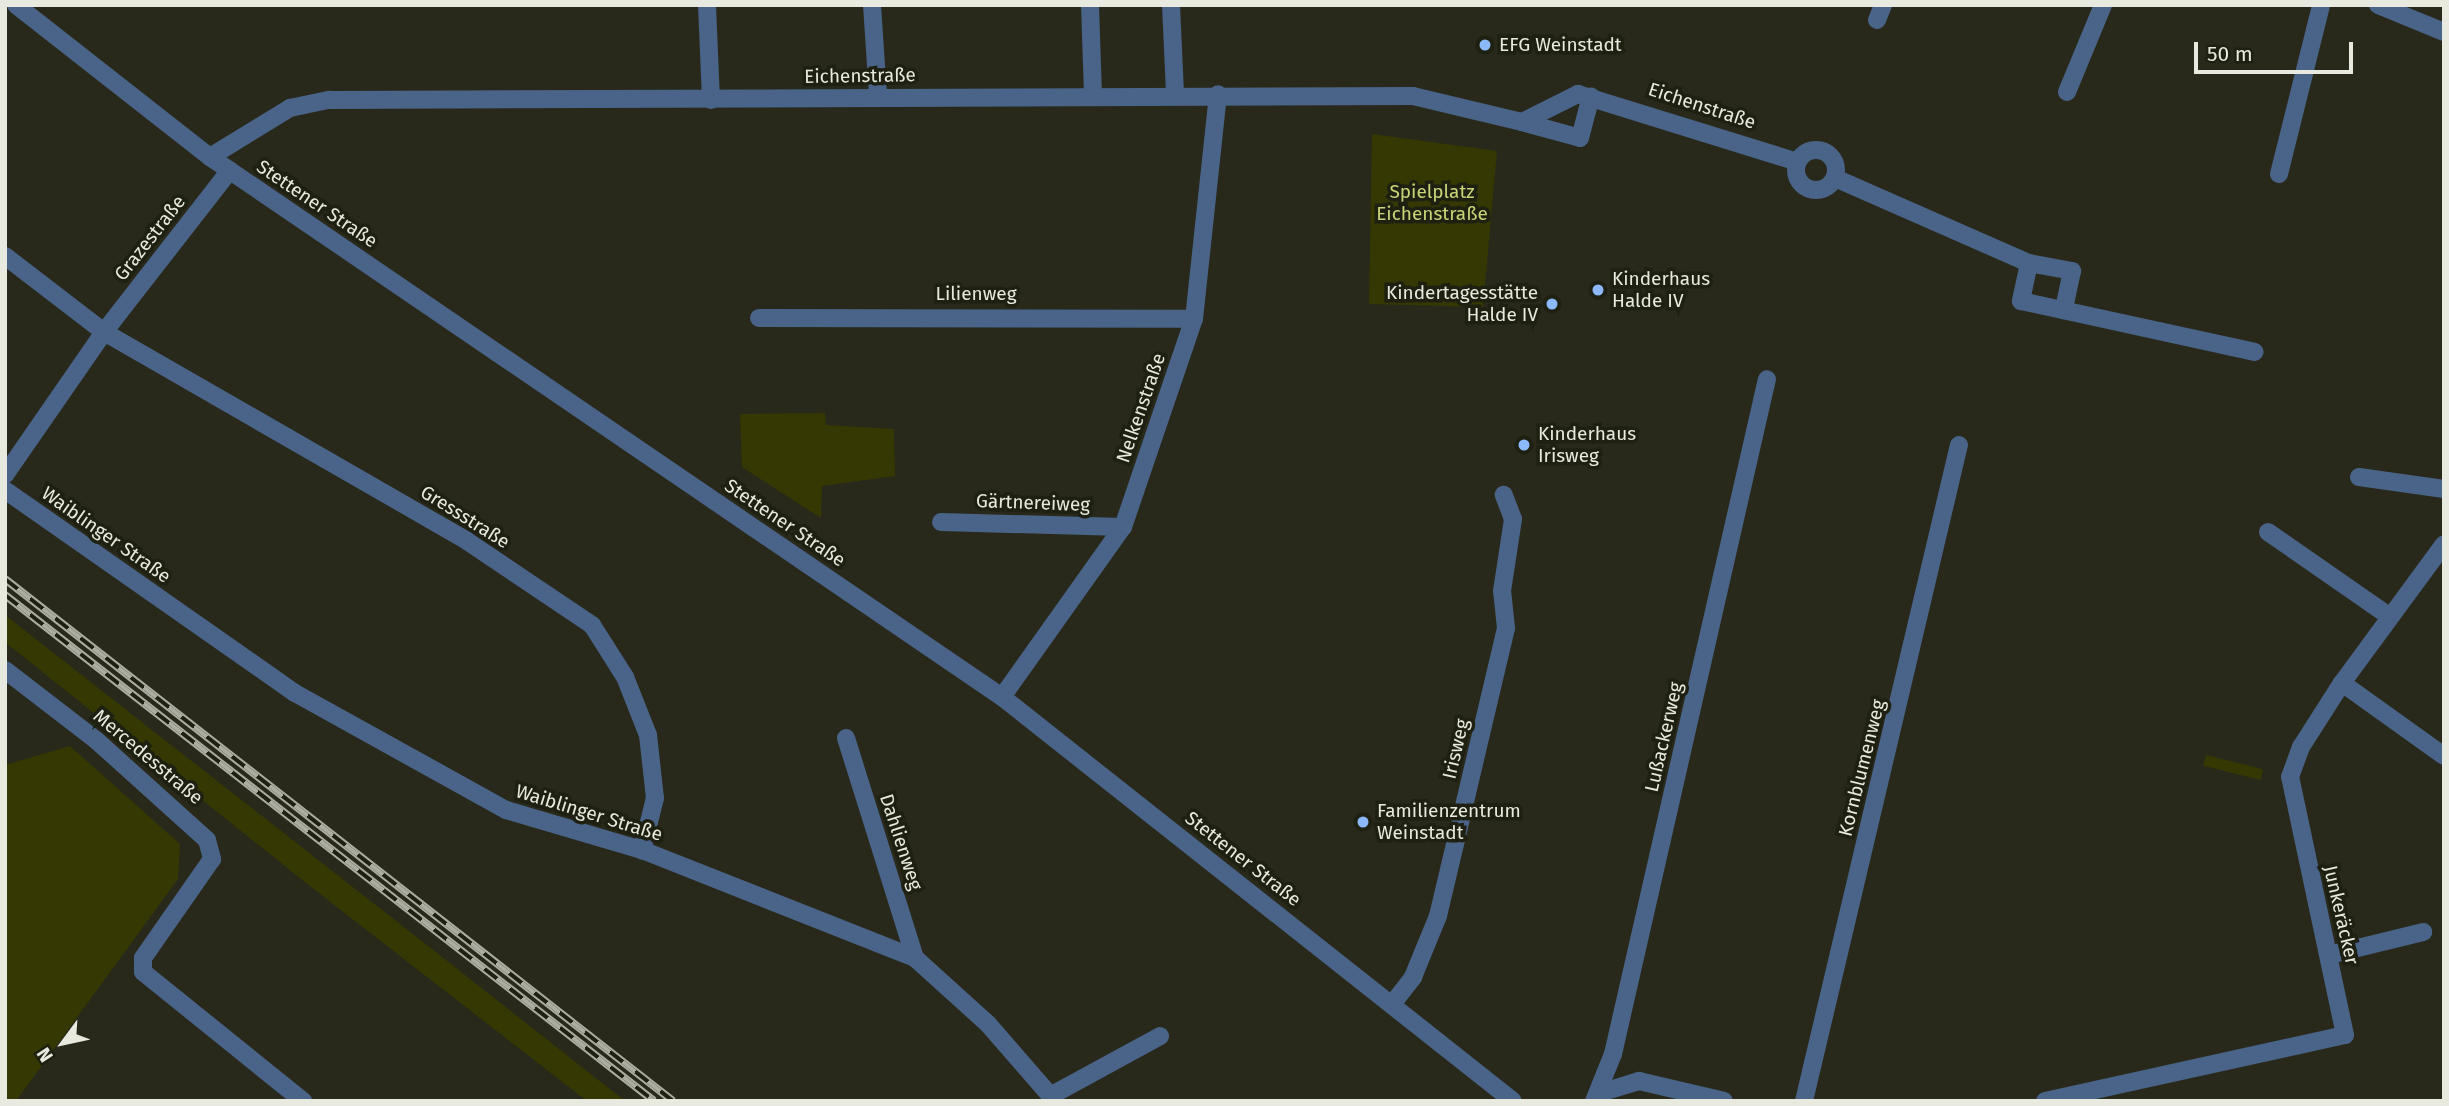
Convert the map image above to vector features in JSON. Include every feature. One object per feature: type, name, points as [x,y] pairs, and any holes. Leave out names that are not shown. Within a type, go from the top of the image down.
[{"type":"street","name":"Stettener Straße","points":[[16,5],[209,157],[1002,697],[1393,1003],[1513,1101]]},
{"type":"street","points":[[707,5],[711,100]]},
{"type":"street","points":[[872,5],[878,96]]},
{"type":"street","points":[[1090,5],[1093,95]]},
{"type":"street","points":[[1171,5],[1175,93]]},
{"type":"street","points":[[2067,92],[2103,5]]},
{"type":"street","points":[[2279,174],[2321,5]]},
{"type":"street","points":[[2378,5],[2444,32]]},
{"type":"street","name":"Eichenstraße","points":[[209,157],[290,108],[329,100],[711,100],[1175,93],[1413,96],[1580,138],[1591,96],[1798,162]]},
{"type":"street","name":"Nelkenstraße","points":[[1002,697],[1123,527],[1194,319],[1218,94]]},
{"type":"street","points":[[1522,122],[1578,94],[1591,96]]},
{"type":"street","points":[[1824,152],[1832,158],[1835,178],[1812,190],[1798,180],[1798,162],[1804,154],[1824,152]]},
{"type":"street","name":"Grazestraße","points":[[5,475],[104,332],[230,170]]},
{"type":"street","points":[[1835,178],[2029,263],[2072,271],[2064,310]]},
{"type":"street","points":[[5,256],[104,332]]},
{"type":"street","points":[[2029,263],[2021,301],[2254,352]]},
{"type":"street","name":"Lilienweg","points":[[759,318],[1194,319]]},
{"type":"street","name":"Gressstraße","points":[[104,332],[467,541],[592,625],[625,677],[648,736],[655,798],[642,850]]},
{"type":"street","name":"Lußackerweg","points":[[1599,1096],[1767,379]]},
{"type":"street","name":"Kornblumenweg","points":[[1804,1101],[1959,445]]},
{"type":"street","points":[[2359,477],[2444,489]]},
{"type":"street","name":"Waiblinger Straße","points":[[5,490],[295,693],[506,810],[642,850],[915,958],[988,1024],[1054,1098],[1160,1036]]},
{"type":"street","name":"Irisweg","points":[[1393,1003],[1412,977],[1438,916],[1506,628],[1502,591],[1513,519],[1504,495]]},
{"type":"street","name":"Gärtnereiweg","points":[[941,522],[1123,527]]},
{"type":"street","points":[[2267,532],[2389,616]]},
{"type":"street","name":"Junkeräcker","points":[[2045,1101],[2345,1035],[2290,777],[2301,747],[2342,683],[2444,544]]},
{"type":"street","name":"Mercedesstraße","points":[[5,670],[96,740],[207,840],[212,859],[143,958],[143,972],[303,1101]]},
{"type":"street","points":[[2342,683],[2444,756]]},
{"type":"street","name":"Dahlienweg","points":[[846,738],[915,958]]},
{"type":"street","points":[[2329,955],[2423,932]]},
{"type":"street","points":[[1599,1096],[1639,1081],[1724,1101]]},
{"type":"green space","name":"Spielplatz Eichenstraße","points":[[1372,134],[1497,151],[1483,307],[1369,304]]},
{"type":"green space","points":[[825,413],[826,425],[894,429],[895,476],[822,486],[821,518],[742,467],[740,414]]},
{"type":"green space","points":[[5,615],[625,1101],[587,1101],[311,887],[5,642]]},
{"type":"green space","points":[[70,746],[180,844],[178,879],[16,1101],[5,1101],[5,765]]},
{"type":"green space","points":[[2206,755],[2263,769],[2261,780],[2203,766]]},
{"type":"railway","points":[[5,579],[673,1101]]},
{"type":"railway","points":[[5,595],[654,1101]]},
{"type":"place","name":"EFG Weinstadt","points":[[1485,45]]},
{"type":"place","name":"Kinderhaus Halde IV","points":[[1598,290]]},
{"type":"place","name":"Kindertagesstätte Halde IV","points":[[1552,304]]},
{"type":"place","name":"Kinderhaus Irisweg","points":[[1524,445]]},
{"type":"place","name":"Familienzentrum Weinstadt","points":[[1363,822]]}]
